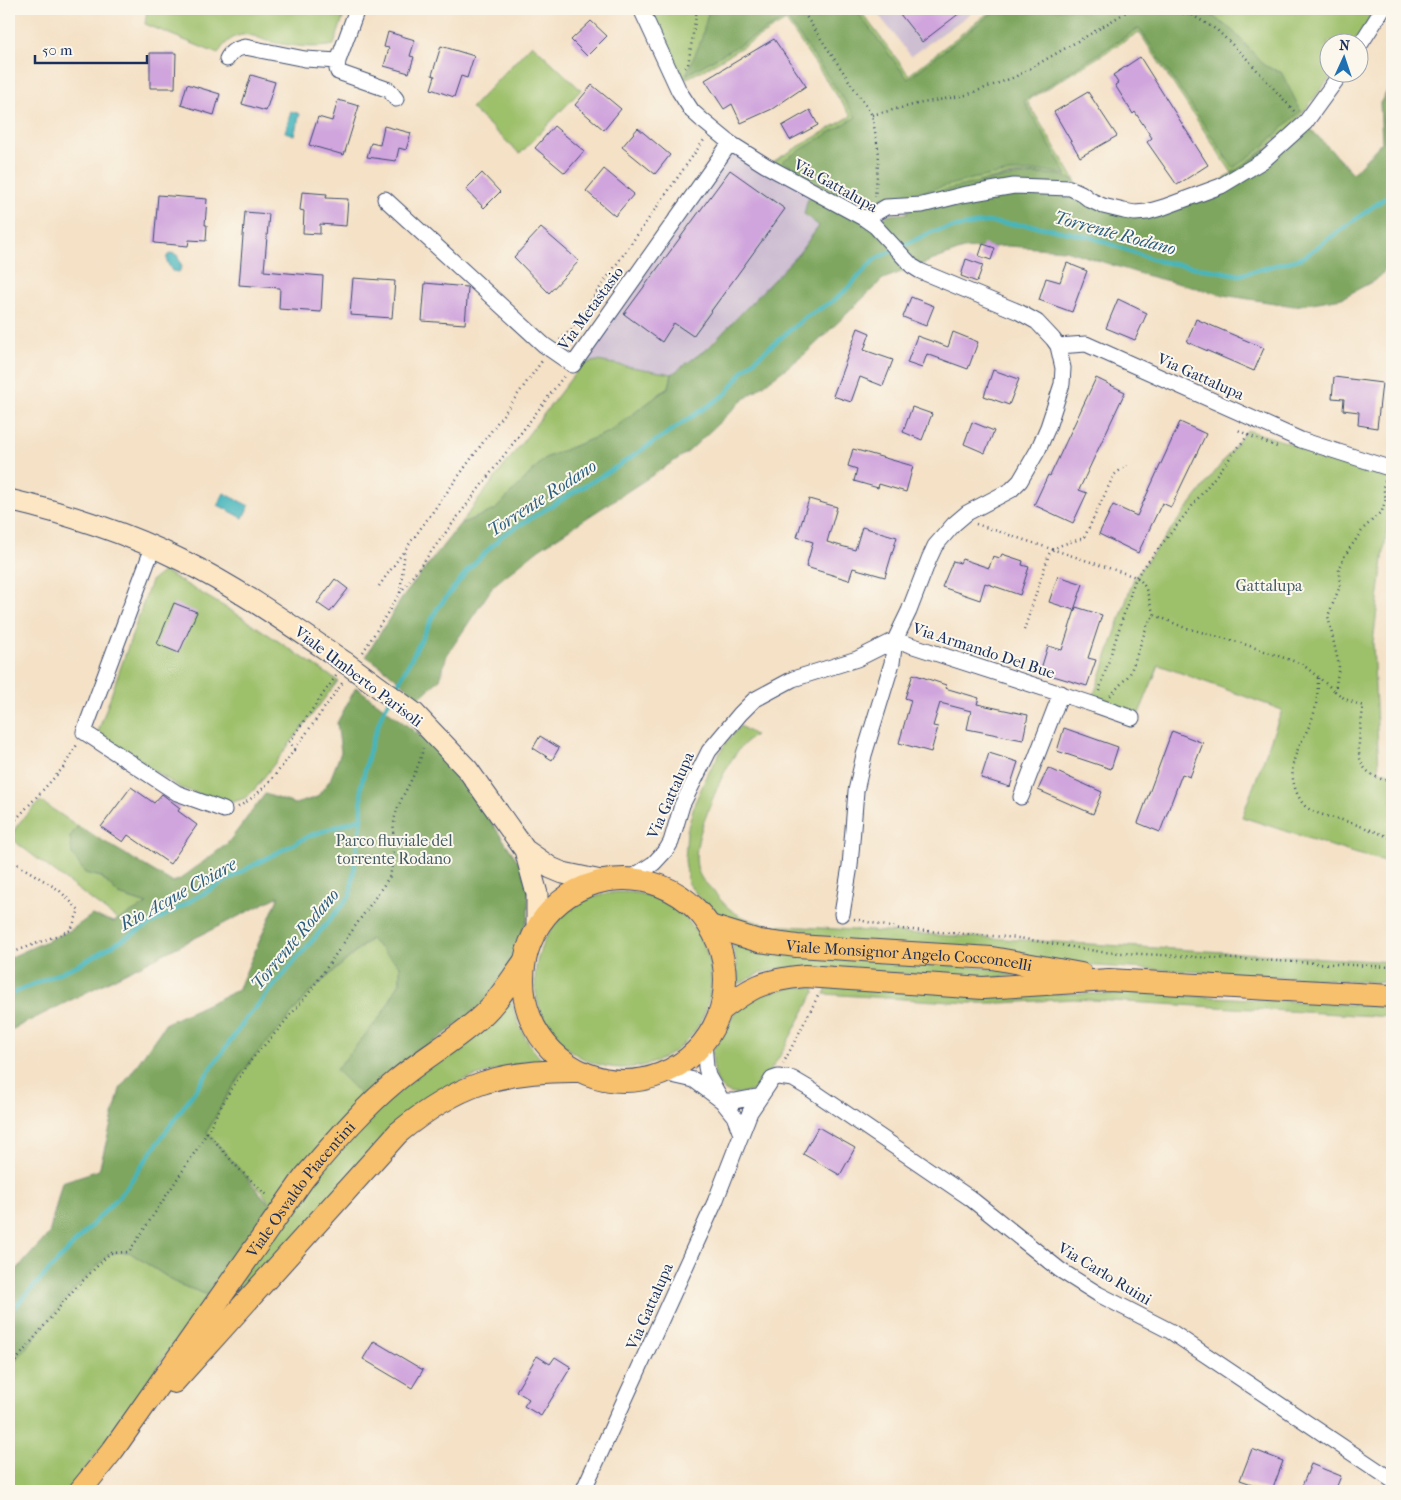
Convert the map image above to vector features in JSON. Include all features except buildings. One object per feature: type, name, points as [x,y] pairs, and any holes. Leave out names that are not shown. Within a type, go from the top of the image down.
[{"type":"main road","name":"Viale Umberto Parisoli","points":[[9,500],[50,511],[153,547],[181,560],[241,594],[414,713],[468,770],[525,850],[551,868],[563,873],[601,881]]},
{"type":"main road","name":"Viale Umberto Parisoli","points":[[525,850],[537,894],[537,926]]},
{"type":"main road","points":[[630,878],[661,886],[683,898],[700,913],[717,939],[725,967],[724,996],[714,1027],[704,1042],[685,1060],[663,1073],[645,1079],[609,1080],[578,1071],[556,1056],[542,1040],[532,1022],[525,1003],[523,989],[524,962],[537,926],[559,902],[572,893],[601,881],[630,878]]},
{"type":"main road","name":"Viale Monsignor Angelo Cocconcelli","points":[[710,926],[759,941],[797,946],[992,958],[1109,980]]},
{"type":"main road","name":"Viale Osvaldo Piacentini","points":[[113,1450],[304,1178],[337,1140],[395,1082],[423,1059],[477,1021],[494,1004],[524,962]]},
{"type":"main road","name":"Viale Monsignor Angelo Cocconcelli","points":[[721,1010],[758,985],[781,978],[804,976],[983,988],[1109,980],[1392,996]]},
{"type":"main road","name":"Viale Osvaldo Piacentini","points":[[80,1491],[113,1450],[398,1133],[419,1115],[461,1091],[506,1075],[545,1071],[578,1071]]},
{"type":"street","points":[[357,9],[338,61],[338,72],[389,90],[396,99]]},
{"type":"street","name":"Via Gattalupa","points":[[641,9],[674,80],[692,111],[730,143],[765,165],[873,219],[912,266],[920,271],[1019,312],[1037,322],[1058,346],[1063,368],[1062,384],[1048,427],[1027,470],[1011,490],[968,513],[954,524],[939,541],[929,559],[910,611],[895,640],[892,663],[864,756],[858,785],[850,866],[842,914]]},
{"type":"street","points":[[1368,32],[1383,9]]},
{"type":"street","points":[[226,59],[237,48],[245,46],[305,60],[338,61]]},
{"type":"street","points":[[873,219],[893,206],[922,205],[962,195],[1014,186],[1070,188],[1103,206],[1136,213],[1147,212],[1184,201],[1228,182],[1264,160],[1305,123],[1335,82]]},
{"type":"street","name":"Via Metastasio","points":[[385,198],[551,350],[573,365],[730,143]]},
{"type":"street","name":"Via Gattalupa","points":[[1058,346],[1086,344],[1097,348],[1301,440],[1387,468]]},
{"type":"street","points":[[153,547],[84,732],[177,793],[224,810]]},
{"type":"street","name":"Via Gattalupa","points":[[630,878],[654,863],[667,849],[671,842],[682,805],[709,751],[720,736],[754,700],[792,679],[857,659],[895,640]]},
{"type":"street","name":"Via Armando Del Bue","points":[[895,640],[1132,718]]},
{"type":"street","name":"Via Armando Del Bue","points":[[1021,797],[1061,694]]},
{"type":"street","points":[[704,1042],[708,1076],[722,1101],[734,1116],[741,1134]]},
{"type":"street","points":[[663,1073],[694,1080],[722,1101],[746,1100],[761,1096]]},
{"type":"street","name":"Via Gattalupa","points":[[583,1491],[707,1220],[750,1112],[772,1079],[778,1077]]},
{"type":"street","name":"Via Carlo Ruini","points":[[778,1077],[793,1079],[810,1089],[970,1198],[1060,1270],[1098,1294],[1170,1331],[1392,1480]]},
{"type":"path","points":[[674,80],[688,66],[697,9]]},
{"type":"path","points":[[800,9],[872,115],[879,154],[873,219]]},
{"type":"path","points":[[872,115],[916,104],[966,95],[1015,77],[1131,9]]},
{"type":"path","points":[[1154,9],[1192,15],[1216,30],[1247,59],[1305,123]]},
{"type":"path","points":[[1192,15],[1204,9]]},
{"type":"path","points":[[379,586],[551,350],[572,329],[712,128]]},
{"type":"path","points":[[224,810],[237,807],[249,800],[263,789],[279,772],[347,668],[400,592],[573,365]]},
{"type":"path","points":[[1098,706],[1136,577],[1248,435],[1230,426]]},
{"type":"path","points":[[1024,630],[1049,554],[1052,550],[1084,538],[1114,475],[1127,465]]},
{"type":"path","points":[[1335,691],[1340,666],[1328,616],[1340,586],[1339,569],[1344,555],[1364,528],[1382,511],[1386,499],[1383,487],[1387,468]]},
{"type":"path","points":[[972,523],[1136,577],[1146,587],[1150,607],[1155,616],[1183,627],[1241,643],[1302,664],[1345,699],[1363,706],[1360,757],[1365,770],[1378,779],[1392,782]]},
{"type":"path","points":[[400,592],[405,550]]},
{"type":"path","points":[[1098,706],[1130,674],[1148,623],[1155,616]]},
{"type":"path","points":[[295,749],[289,742],[347,668]]},
{"type":"path","points":[[1318,678],[1318,693],[1312,720],[1295,755],[1293,764],[1293,779],[1299,797],[1307,808],[1320,814],[1392,838]]},
{"type":"path","points":[[9,827],[63,768],[84,732]]},
{"type":"path","points":[[9,1369],[71,1293],[110,1253],[129,1252],[252,1059],[309,992],[390,876],[393,862],[396,816],[424,749],[420,743]]},
{"type":"path","points":[[9,859],[58,890],[79,910],[71,930],[9,954]]},
{"type":"path","points":[[842,914],[881,926],[900,929],[1019,938],[1102,952],[1392,967]]},
{"type":"path","points":[[778,1077],[785,1059],[804,1026],[821,990]]},
{"type":"path","points":[[207,1132],[238,1168],[263,1193],[283,1208]]},
{"type":"shaded area","points":[[874,9],[977,9],[911,56]]},
{"type":"shaded area","points":[[730,143],[807,188],[819,226],[799,253],[708,347],[672,374],[597,361],[573,365]]},
{"type":"green space","points":[[147,9],[346,9],[334,45],[319,47],[295,46],[244,35],[230,40],[218,54],[145,24]]},
{"type":"green space","points":[[651,9],[859,9],[909,75],[993,9],[1372,9],[1367,24],[1361,32],[1318,32],[1318,82],[1327,82],[1293,125],[1260,153],[1232,173],[1139,32],[1027,101],[1076,182],[1056,175],[1034,173],[1012,175],[923,196],[901,200],[884,200],[859,208],[774,161],[851,116],[786,21],[685,79],[671,57]]},
{"type":"green space","points":[[709,9],[855,9],[908,79],[997,9],[1203,9],[1233,31],[1265,66],[1281,72],[1301,111],[1260,149],[1233,168],[1139,28],[1024,101],[1067,175],[1045,171],[1011,172],[976,178],[902,197],[883,197],[859,205],[782,161],[856,117],[787,18],[686,75],[701,41]]},
{"type":"green space","points":[[532,44],[581,90],[520,154],[471,108]]},
{"type":"green space","points":[[1392,83],[1392,263],[1377,279],[1342,298],[1294,306],[1223,295],[1141,274],[1065,250],[1008,246],[963,249],[883,279],[805,354],[742,401],[688,452],[539,549],[494,585],[447,655],[440,679],[419,698],[366,656],[402,598],[460,524],[495,510],[545,458],[609,432],[669,387],[672,374],[709,347],[799,253],[819,226],[804,214],[808,198],[823,193],[880,221],[887,215],[908,213],[903,201],[965,185],[1044,174],[1063,176],[1076,183],[1081,193],[1124,211],[1202,194],[1305,123],[1353,173],[1382,142],[1380,103]]},
{"type":"green space","points":[[597,361],[672,374],[669,387],[609,432],[545,458],[495,510],[460,524],[582,364]]},
{"type":"green space","name":"Gattalupa","points":[[1247,430],[1392,475],[1392,510],[1389,510],[1373,643],[1379,770],[1392,774],[1392,863],[1350,852],[1242,817],[1282,710],[1159,665],[1138,716],[1092,700],[1134,578]]},
{"type":"green space","points":[[164,571],[245,619],[338,681],[255,789],[245,798],[233,802],[223,802],[181,788],[97,735],[151,581]]},
{"type":"green space","name":"Parco fluviale del torrente Rodano","points":[[356,687],[434,746],[490,820],[520,864],[529,890],[528,917],[511,962],[485,1003],[363,1097],[336,1070],[381,1016],[400,982],[400,966],[370,939],[309,993],[252,1059],[228,1094],[207,1132],[272,1207],[208,1295],[178,1284],[129,1252],[110,1253],[71,1293],[9,1369],[9,1278],[49,1234],[62,1182],[99,1170],[120,1089],[166,1023],[238,990],[279,896],[9,1031],[9,958],[71,930],[92,915],[114,922],[147,904],[119,895],[102,877],[85,873],[72,854],[70,837],[78,826],[172,882],[179,880],[227,844],[265,794],[295,804],[317,797],[330,780],[341,752],[337,723]]},
{"type":"green space","points":[[740,726],[755,735],[747,741],[729,763],[702,827],[696,860],[702,879],[727,907],[745,918],[769,925],[1392,962],[1392,983],[1078,965],[749,933],[727,924],[699,897],[688,884],[685,860],[687,831],[695,802],[725,744]]},
{"type":"green space","points":[[40,801],[78,826],[70,837],[85,873],[101,877],[119,895],[148,904],[118,920],[18,844],[13,838],[15,829]]},
{"type":"green space","points":[[614,892],[632,892],[657,898],[672,906],[686,917],[697,931],[705,946],[710,963],[710,997],[705,1014],[697,1029],[686,1043],[672,1054],[649,1065],[632,1068],[614,1068],[589,1062],[574,1054],[560,1043],[549,1029],[538,1006],[535,989],[535,971],[541,946],[549,931],[560,917],[574,906],[597,895]]},
{"type":"green space","points":[[371,939],[400,966],[400,983],[381,1016],[336,1070],[363,1097],[272,1207],[263,1193],[238,1168],[207,1132],[228,1094],[252,1059],[309,993]]},
{"type":"green space","points":[[732,944],[1033,973],[994,978],[782,968],[760,973],[739,984]]},
{"type":"green space","points":[[829,983],[974,993],[1118,994],[1124,992],[1392,1007],[1392,1017],[1074,999],[968,1003],[824,994]]},
{"type":"green space","points":[[794,987],[815,987],[814,993],[781,1054],[758,1090],[738,1094],[724,1090],[716,1079],[712,1051],[735,1012],[757,995]]},
{"type":"green space","points":[[510,999],[526,1039],[543,1061],[524,1062],[463,1080],[200,1336],[296,1200],[375,1111]]},
{"type":"green space","points":[[129,1252],[178,1284],[208,1295],[68,1491],[9,1491],[9,1369],[71,1293],[110,1253]]},
{"type":"water","points":[[291,111],[300,114],[294,135],[285,132]]},
{"type":"water","points":[[171,253],[177,255],[182,267],[179,272],[172,271],[167,262],[167,256]]},
{"type":"water","points":[[224,493],[249,506],[243,518],[218,505]]},
{"type":"waterway","name":"Torrente Rodano","points":[[394,692],[437,609],[468,570],[503,535],[618,466],[726,394],[744,370],[806,317],[833,301],[846,290],[875,259],[934,231],[986,222],[1035,226],[1090,237],[1158,261],[1240,275],[1302,258],[1392,193]]},
{"type":"waterway","name":"Torrente Rodano","points":[[9,1313],[123,1192],[246,1019],[350,896],[362,818],[361,786],[371,745],[382,714],[389,701]]},
{"type":"waterway","name":"Rio Acque Chiare","points":[[9,995],[80,964],[252,866],[309,836],[362,818]]}]
